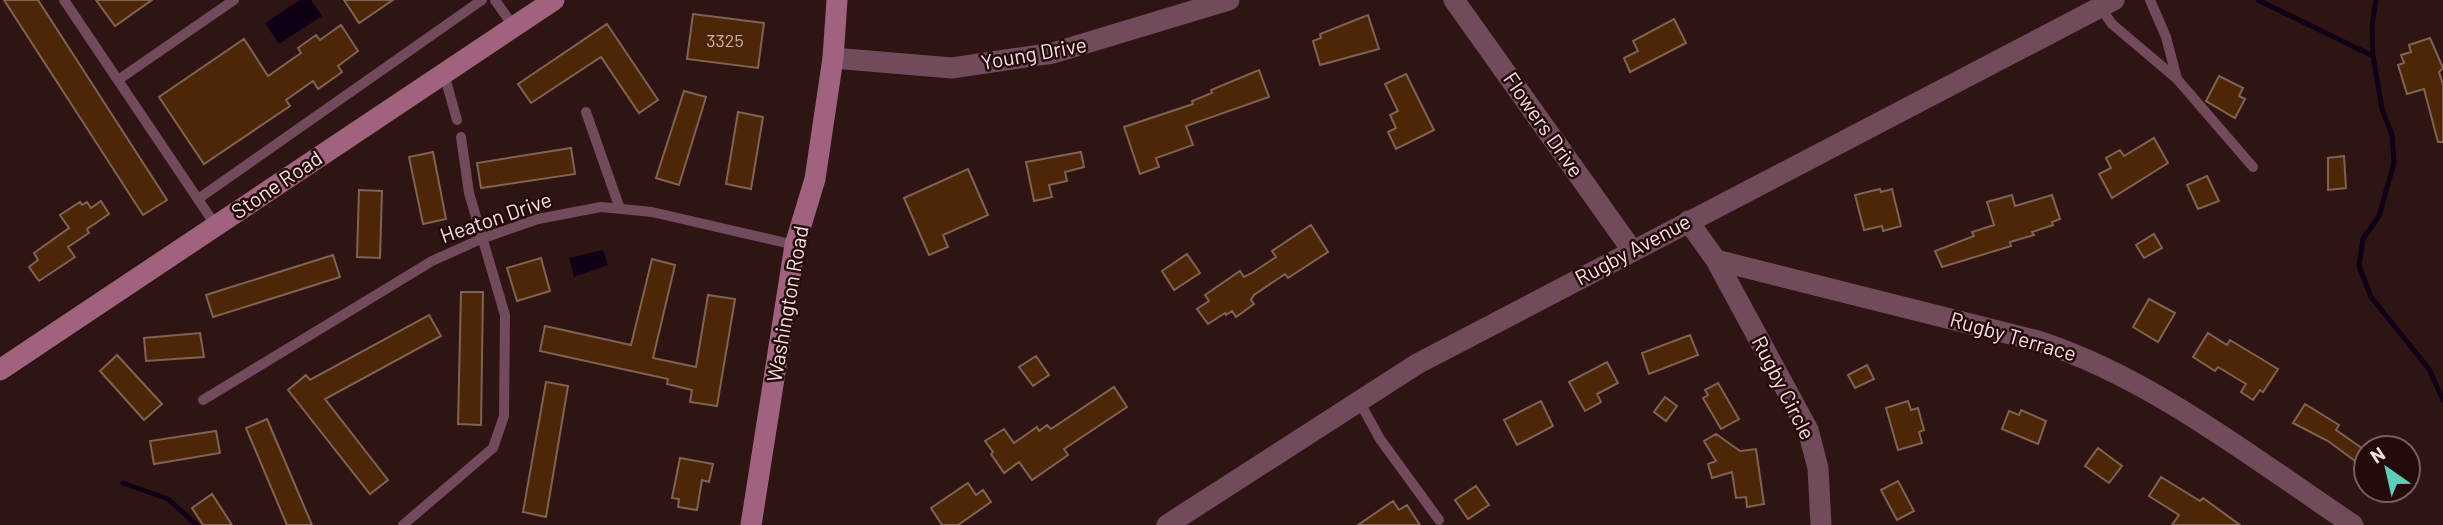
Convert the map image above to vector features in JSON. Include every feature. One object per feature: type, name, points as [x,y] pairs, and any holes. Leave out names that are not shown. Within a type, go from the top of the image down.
[{"type":"street","name":"Stone Road","points":[[0,370],[554,0]]},
{"type":"street","name":"Washington Road","points":[[751,525],[795,245],[815,179],[833,58],[837,0]]},
{"type":"street","name":"Young Drive","points":[[833,58],[952,68],[1063,51],[1229,0]]},
{"type":"street","name":"Flowers Drive","points":[[1454,0],[1632,250]]},
{"type":"street","name":"Rugby Avenue","points":[[1167,525],[1417,364],[2107,4]]},
{"type":"street","name":"Rugby Circle","points":[[1688,221],[1716,260],[1808,430],[1818,468],[1821,525]]},
{"type":"street","name":"Rugby Terrace","points":[[1716,260],[2038,341],[2081,355],[2141,385],[2353,525]]},
{"type":"lane","points":[[64,0],[216,226]]},
{"type":"lane","points":[[118,80],[234,0]]},
{"type":"lane","points":[[198,199],[482,0]]},
{"type":"lane","points":[[495,0],[514,27]]},
{"type":"lane","points":[[2150,0],[2166,37],[2177,79]]},
{"type":"lane","points":[[2107,4],[2112,24],[2177,79],[2253,167]]},
{"type":"lane","points":[[444,74],[457,120]]},
{"type":"lane","points":[[586,112],[620,209]]},
{"type":"lane","points":[[403,525],[493,447],[504,416],[505,315],[469,193],[461,137]]},
{"type":"lane","name":"Heaton Drive","points":[[203,400],[432,261],[481,239],[538,219],[601,206],[652,212],[795,245]]},
{"type":"lane","points":[[1359,401],[1380,439],[1439,520]]},
{"type":"shaded area","points":[[300,0],[311,0],[322,16],[279,44],[265,23]]},
{"type":"shaded area","points":[[603,250],[608,265],[574,277],[569,258]]},
{"type":"building","points":[[4,0],[38,0],[167,200],[143,215]]},
{"type":"building","points":[[96,0],[152,0],[115,26]]},
{"type":"building","points":[[344,0],[393,0],[359,23]]},
{"type":"building","points":[[693,14],[764,23],[758,68],[687,59]]},
{"type":"building","points":[[1368,15],[1379,49],[1320,65],[1313,41],[1321,38],[1320,34]]},
{"type":"building","points":[[1674,19],[1686,43],[1630,72],[1624,58],[1638,51],[1633,41]]},
{"type":"building","points":[[607,24],[658,100],[639,113],[601,57],[531,103],[518,84]]},
{"type":"building","points":[[341,25],[358,51],[338,66],[342,72],[318,89],[313,81],[286,100],[290,106],[204,164],[159,97],[244,39],[268,76],[301,53],[298,48],[316,35],[320,40]]},
{"type":"building","points":[[2430,38],[2443,68],[2439,72],[2443,85],[2443,142],[2438,142],[2424,89],[2407,94],[2398,65],[2404,63],[2401,55],[2411,52],[2409,45]]},
{"type":"building","points":[[1259,70],[1269,97],[1186,126],[1193,145],[1156,158],[1159,167],[1140,174],[1124,127],[1193,104],[1192,101],[1212,93],[1211,90]]},
{"type":"building","points":[[1406,74],[1434,130],[1396,149],[1388,132],[1396,128],[1390,115],[1398,111],[1385,84]]},
{"type":"building","points":[[2219,76],[2243,88],[2239,96],[2245,99],[2235,118],[2206,101]]},
{"type":"building","points":[[684,91],[706,97],[679,185],[656,178]]},
{"type":"building","points":[[738,112],[763,117],[751,189],[726,184]]},
{"type":"building","points":[[2154,138],[2168,163],[2112,198],[2099,174],[2111,168],[2106,158],[2120,150],[2124,156]]},
{"type":"building","points":[[571,148],[575,174],[481,188],[477,163]]},
{"type":"building","points":[[433,152],[446,219],[423,224],[409,157]]},
{"type":"building","points":[[1081,152],[1084,167],[1065,172],[1067,181],[1049,185],[1052,197],[1034,201],[1026,162]]},
{"type":"building","points":[[2344,156],[2346,188],[2328,190],[2328,158]]},
{"type":"building","points":[[968,169],[988,215],[943,235],[948,247],[929,255],[904,198]]},
{"type":"building","points":[[2207,176],[2219,201],[2198,209],[2187,185]]},
{"type":"building","points":[[1880,189],[1881,192],[1892,189],[1901,226],[1883,231],[1882,226],[1864,230],[1855,195]]},
{"type":"building","points":[[359,190],[382,191],[380,258],[357,257]]},
{"type":"building","points":[[2012,195],[2015,206],[2052,195],[2060,219],[2052,222],[2053,225],[2032,232],[2034,235],[2010,242],[2011,246],[1942,267],[1935,251],[1974,236],[1972,232],[1994,225],[1987,202]]},
{"type":"building","points":[[101,201],[109,214],[87,229],[89,233],[68,247],[75,257],[39,281],[29,267],[38,260],[34,253],[69,228],[60,215],[80,202],[82,205],[87,202],[91,208]]},
{"type":"building","points":[[1311,225],[1328,252],[1288,278],[1285,274],[1254,295],[1251,300],[1254,304],[1236,317],[1232,311],[1208,324],[1197,309],[1209,301],[1205,295],[1240,271],[1244,277],[1252,273],[1276,257],[1272,251]]},
{"type":"building","points":[[2154,234],[2162,248],[2144,258],[2136,245]]},
{"type":"building","points":[[1187,254],[1200,273],[1174,290],[1162,271]]},
{"type":"building","points":[[333,255],[340,277],[213,317],[206,295]]},
{"type":"building","points":[[541,258],[550,291],[517,301],[507,268]]},
{"type":"building","points":[[652,259],[675,265],[653,358],[696,367],[708,295],[735,299],[717,406],[690,402],[692,390],[667,384],[668,379],[540,351],[545,326],[631,345]]},
{"type":"building","points":[[461,292],[483,292],[481,425],[458,424]]},
{"type":"building","points":[[2149,299],[2175,313],[2158,342],[2133,327]]},
{"type":"building","points":[[429,315],[441,336],[325,399],[388,480],[370,494],[288,390],[306,375],[310,380]]},
{"type":"building","points":[[200,333],[204,357],[146,361],[144,338]]},
{"type":"building","points":[[2208,333],[2227,345],[2230,340],[2278,369],[2263,392],[2260,390],[2253,400],[2241,392],[2246,384],[2218,367],[2215,371],[2193,357]]},
{"type":"building","points":[[1690,335],[1698,355],[1649,374],[1642,353]]},
{"type":"building","points":[[117,355],[162,404],[144,420],[100,371]]},
{"type":"building","points":[[1036,356],[1049,375],[1033,386],[1019,367]]},
{"type":"building","points":[[1607,362],[1618,383],[1597,394],[1601,402],[1585,411],[1569,382]]},
{"type":"building","points":[[1867,365],[1874,379],[1855,388],[1848,375]]},
{"type":"building","points":[[546,382],[568,386],[546,517],[523,512]]},
{"type":"building","points":[[1718,383],[1739,419],[1721,429],[1703,398],[1708,395],[1705,390]]},
{"type":"building","points":[[1114,387],[1127,407],[1064,449],[1068,455],[1032,480],[1019,462],[1004,473],[991,454],[993,452],[985,441],[1004,429],[1014,443],[1037,427],[1039,431],[1047,425],[1051,429]]},
{"type":"building","points":[[1665,397],[1677,406],[1666,421],[1654,412]]},
{"type":"building","points":[[1541,401],[1553,426],[1517,445],[1504,420]]},
{"type":"building","points":[[1908,401],[1911,410],[1918,408],[1924,430],[1919,432],[1922,443],[1898,450],[1886,408]]},
{"type":"building","points":[[2305,404],[2339,425],[2336,430],[2352,441],[2352,459],[2328,441],[2293,423]]},
{"type":"building","points":[[2021,410],[2046,421],[2038,444],[2002,429],[2009,411],[2019,415]]},
{"type":"building","points":[[267,419],[312,525],[287,525],[246,428]]},
{"type":"building","points":[[216,431],[220,453],[154,464],[150,441]]},
{"type":"building","points":[[1716,434],[1740,451],[1756,449],[1764,504],[1747,507],[1746,497],[1736,498],[1732,472],[1712,478],[1708,464],[1716,461],[1704,441]]},
{"type":"building","points":[[2098,448],[2122,466],[2109,483],[2085,466]]},
{"type":"building","points":[[680,458],[713,464],[709,482],[702,480],[697,510],[678,507],[679,499],[672,498]]},
{"type":"building","points":[[2161,477],[2200,501],[2203,498],[2240,525],[2172,525],[2179,515],[2149,496]]},
{"type":"building","points":[[1898,481],[1914,511],[1897,520],[1881,490]]},
{"type":"building","points":[[968,483],[976,495],[983,490],[991,502],[958,525],[942,525],[931,508]]},
{"type":"building","points":[[1476,486],[1489,505],[1468,519],[1455,500]]},
{"type":"building","points":[[212,494],[232,525],[203,525],[192,508]]},
{"type":"building","points":[[1393,501],[1399,510],[1407,505],[1420,525],[1358,525]]},
{"type":"waterway","points":[[2258,0],[2373,56]]},
{"type":"waterway","points":[[2376,0],[2372,26],[2373,56],[2382,109],[2392,135],[2394,163],[2379,216],[2363,239],[2359,266],[2371,297],[2429,369],[2443,400]]},
{"type":"waterway","points":[[123,483],[168,499],[197,525]]}]
